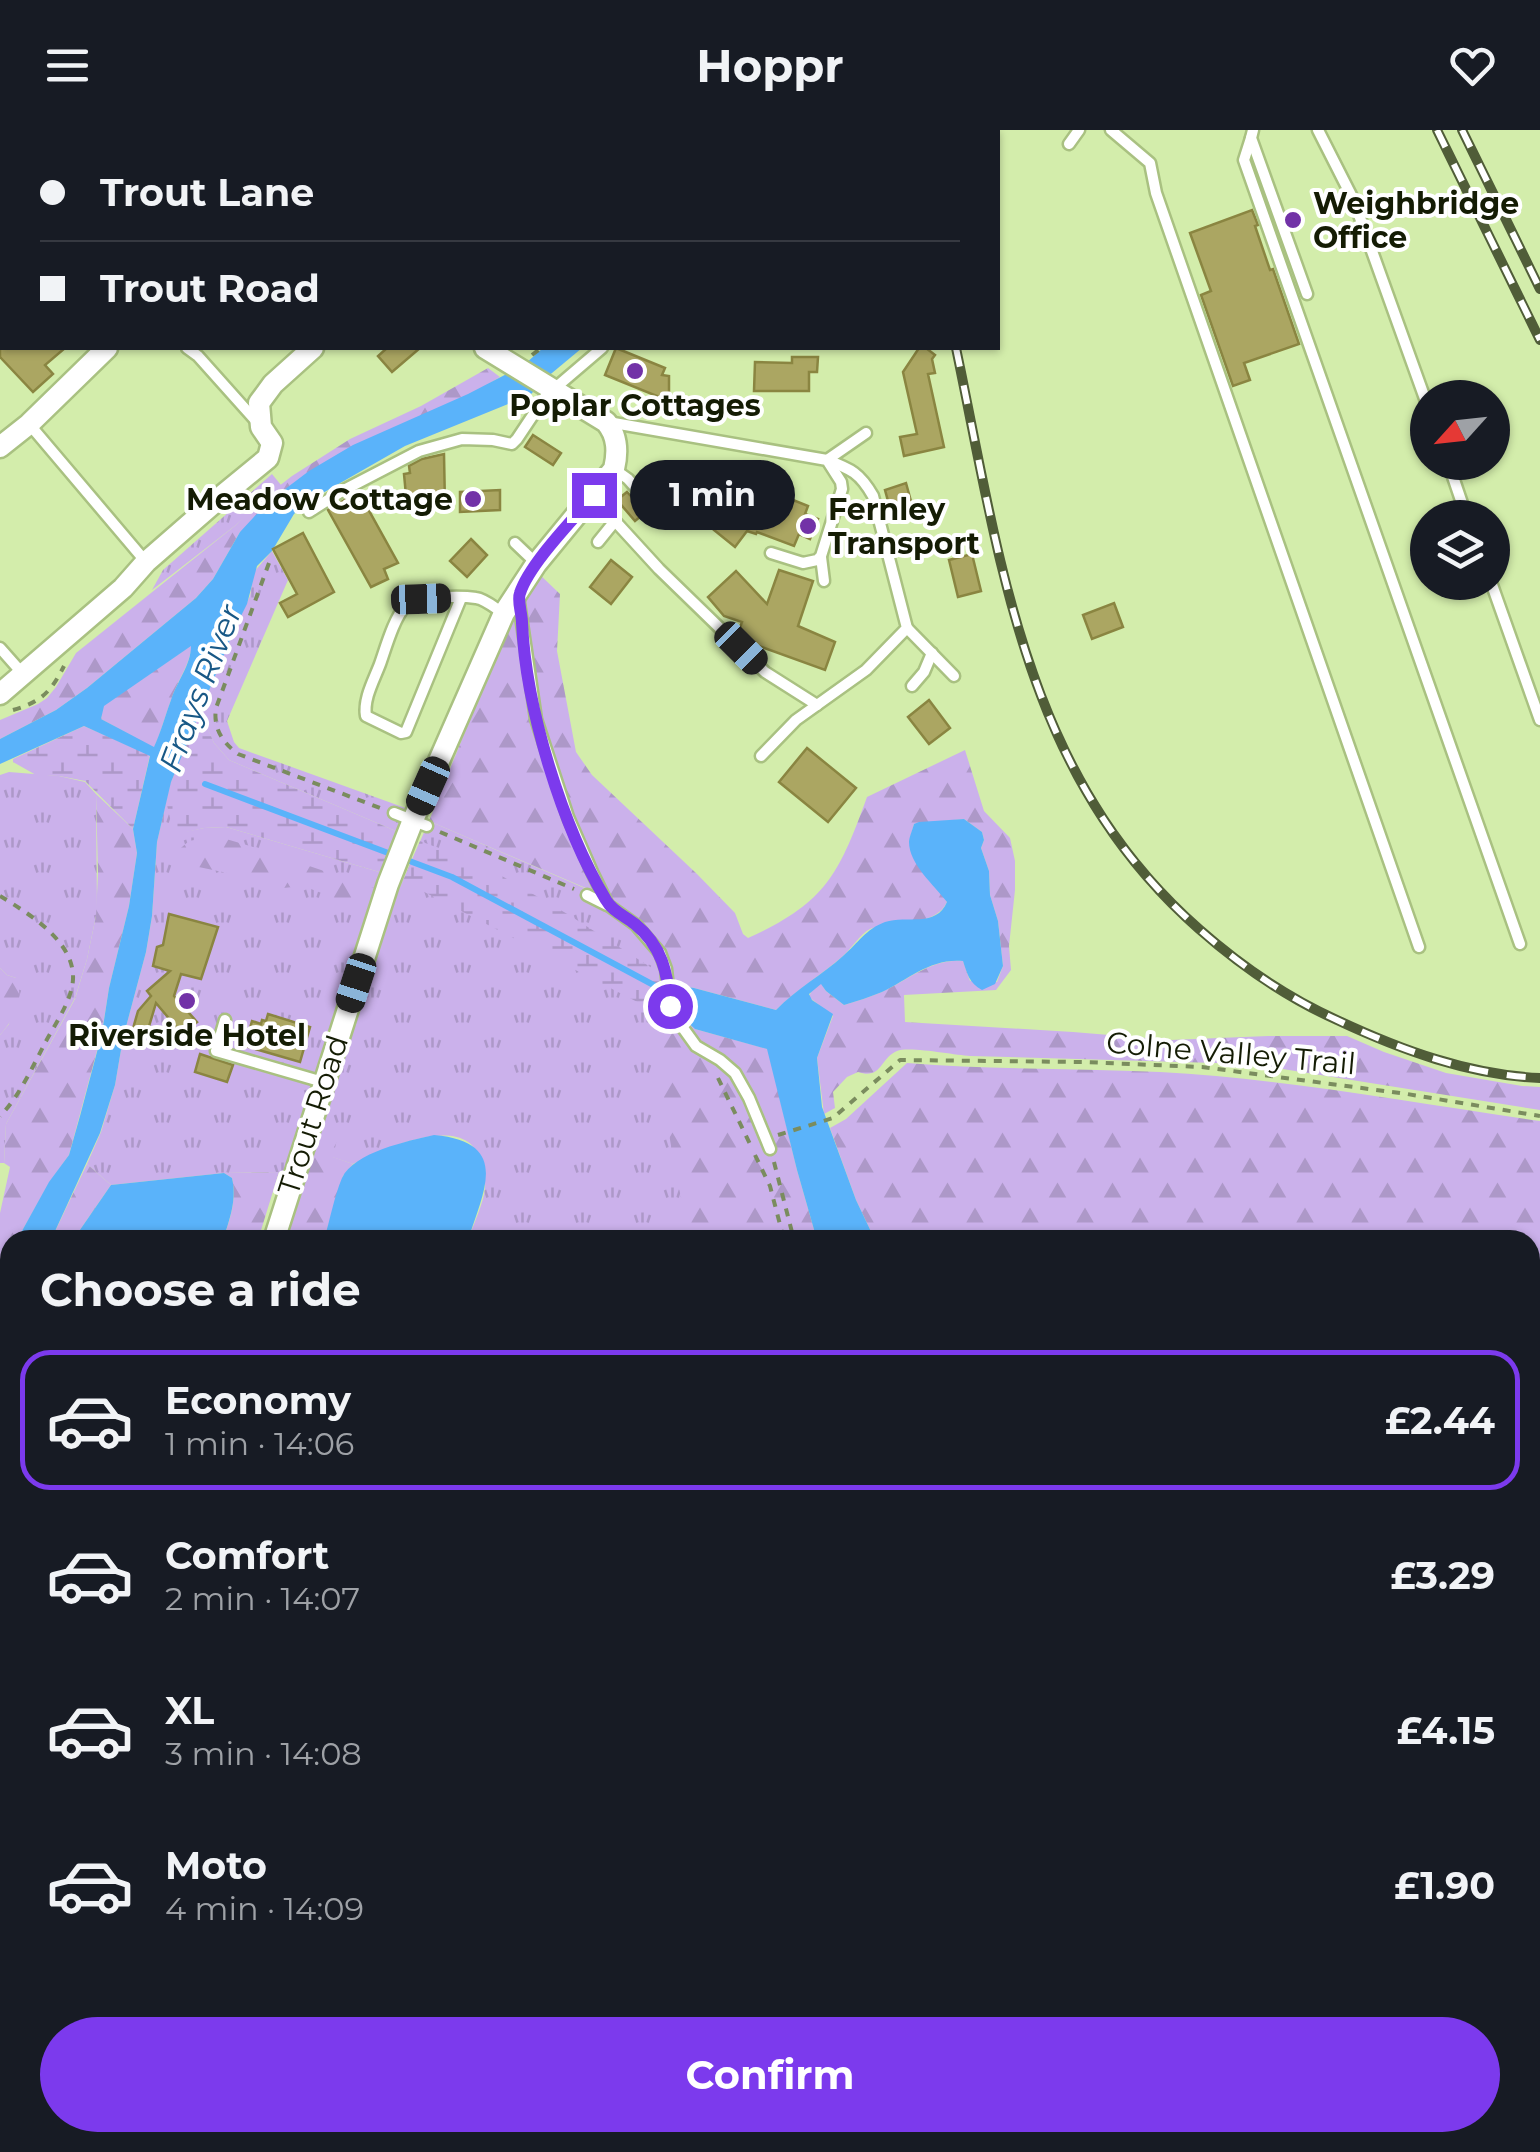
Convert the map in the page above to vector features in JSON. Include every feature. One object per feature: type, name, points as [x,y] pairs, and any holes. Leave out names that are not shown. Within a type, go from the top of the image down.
[{"type":"street","points":[[0,448],[106,350]]},
{"type":"street","points":[[0,694],[268,458],[272,442],[261,426],[259,403],[311,350]]},
{"type":"street","points":[[487,350],[606,422],[617,446],[614,469]]},
{"type":"street","name":"Trout Road","points":[[277,1230],[410,823],[504,614],[536,564],[614,469]]},
{"type":"lane","points":[[1069,144],[1079,130]]},
{"type":"lane","points":[[1111,130],[1147,158],[1153,168],[1156,193],[1419,947]]},
{"type":"lane","points":[[1318,130],[1354,201],[1419,380]]},
{"type":"lane","points":[[1252,134],[1308,294]]},
{"type":"lane","points":[[1252,134],[1244,160],[1520,944]]},
{"type":"lane","points":[[190,350],[261,426]]},
{"type":"lane","points":[[309,512],[418,451],[462,439],[512,444],[553,388],[600,350]]},
{"type":"lane","points":[[606,422],[827,460],[851,469],[873,496],[907,628],[954,676]]},
{"type":"lane","points":[[29,424],[146,562]]},
{"type":"lane","points":[[827,460],[866,433]]},
{"type":"lane","points":[[771,554],[807,564],[820,556],[842,489],[827,460]]},
{"type":"lane","points":[[614,469],[628,478],[650,504]]},
{"type":"lane","points":[[594,495],[659,568],[765,672],[816,705]]},
{"type":"lane","points":[[598,542],[616,521]]},
{"type":"lane","points":[[515,543],[536,564]]},
{"type":"lane","points":[[820,556],[824,580]]},
{"type":"lane","points":[[518,596],[531,696],[543,742],[568,818],[608,905]]},
{"type":"lane","points":[[461,598],[406,732],[370,720],[364,711],[366,702],[405,606],[421,599],[461,598],[479,598],[504,614]]},
{"type":"lane","points":[[1497,600],[1540,720]]},
{"type":"lane","points":[[762,756],[796,720],[866,670],[907,628]]},
{"type":"lane","points":[[0,648],[22,674]]},
{"type":"lane","points":[[912,686],[924,672],[932,653]]},
{"type":"lane","points":[[587,895],[636,925],[652,942],[665,964],[670,1006],[692,1042],[729,1066],[739,1080],[770,1150]]},
{"type":"lane","points":[[225,1020],[216,1051],[323,1082]]},
{"type":"path","points":[[269,564],[216,708],[221,738],[238,754],[587,895]]},
{"type":"path","points":[[0,896],[51,934],[68,954],[74,974],[70,993],[44,1046],[10,1106],[0,1116]]},
{"type":"path","points":[[709,1054],[770,1186],[781,1230]]},
{"type":"path","name":"Colne Valley Trail","points":[[781,1134],[833,1118],[900,1060],[1202,1067],[1540,1116]]},
{"type":"path","points":[[770,1150],[791,1230]]},
{"type":"green space","points":[[488,368],[500,377],[240,532],[213,579],[196,598],[87,688],[56,710],[0,739],[0,720],[47,698],[76,653],[292,476],[350,439],[421,406]]},
{"type":"green space","points":[[272,474],[281,485],[152,590],[163,570]]},
{"type":"green space","points":[[272,551],[288,580],[227,721],[234,742],[239,748],[411,810],[403,834],[229,760],[214,743],[203,719],[174,834],[226,827],[386,874],[292,1172],[224,1173],[111,1185],[87,1164],[115,1085],[146,952],[157,842],[170,784],[250,596],[254,572]]},
{"type":"green space","points":[[537,572],[560,594],[557,651],[576,752],[592,775],[735,913],[748,938],[796,912],[826,883],[848,847],[867,797],[965,750],[984,811],[1010,838],[1015,861],[1011,970],[996,990],[904,995],[905,1022],[1170,1040],[1347,1036],[1446,1073],[1540,1087],[1540,1110],[1251,1064],[970,1056],[911,1050],[891,1054],[872,1073],[858,1072],[847,1077],[833,1092],[835,1108],[824,1114],[817,1058],[833,1016],[809,997],[821,983],[844,1005],[951,961],[963,961],[970,981],[997,982],[1003,966],[989,871],[981,848],[982,832],[964,819],[914,824],[909,842],[947,902],[924,920],[870,929],[776,1010],[671,985],[652,940],[588,893],[588,889],[429,821],[510,620]]},
{"type":"green space","points":[[192,645],[154,748],[101,719],[103,706]]},
{"type":"green space","points":[[203,718],[214,743],[229,760],[403,834],[386,874],[226,827],[174,835],[167,805],[177,766]]},
{"type":"green space","points":[[84,726],[150,755],[133,829],[85,781],[36,775],[13,762]]},
{"type":"green space","points":[[9,772],[85,782],[96,794],[97,911],[75,998],[6,1124],[4,1163],[0,1163],[0,1035],[9,1024],[16,978],[0,968],[0,775]]},
{"type":"green space","points":[[96,794],[133,829],[137,853],[102,1032],[69,1155],[23,1230],[0,1230],[10,1167],[4,1163],[6,1124],[75,999],[96,916]]},
{"type":"green space","points":[[429,821],[589,890],[587,898],[634,926],[658,953],[667,984],[662,984],[659,996],[670,1005],[673,1028],[690,1230],[472,1230],[485,1185],[474,1147],[461,1138],[424,1137],[353,1164],[332,1157],[318,1118],[397,894]]},
{"type":"green space","points":[[205,838],[250,846],[377,889],[370,900],[348,903],[303,886],[263,890],[242,876],[189,865],[175,853],[189,841]]},
{"type":"green space","points":[[420,841],[483,865],[655,970],[662,983],[659,997],[649,1008],[403,881]]},
{"type":"green space","points":[[0,968],[16,978],[19,1001],[0,1035]]},
{"type":"green space","points":[[670,1005],[695,1029],[768,1049],[814,1230],[688,1230],[670,1142],[659,1042],[673,1028]]},
{"type":"green space","points":[[907,1063],[1208,1075],[1540,1121],[1540,1230],[870,1230],[830,1128],[846,1119]]},
{"type":"green space","points":[[318,1118],[339,1130],[333,1157],[353,1164],[343,1176],[327,1230],[283,1230]]},
{"type":"green space","points":[[87,1164],[111,1185],[80,1230],[56,1230]]},
{"type":"green space","points":[[279,1172],[261,1230],[226,1230],[234,1194],[232,1178],[224,1173]]},
{"type":"water","points":[[541,350],[580,350],[546,378],[525,364]]},
{"type":"water","name":"Frays River","points":[[516,369],[540,385],[530,395],[405,446],[307,502],[257,566],[247,604],[171,782],[157,842],[146,952],[100,1133],[56,1230],[23,1230],[69,1155],[80,1116],[129,906],[137,853],[133,829],[150,756],[84,726],[0,764],[0,739],[56,710],[87,688],[196,598],[213,579],[240,532],[268,502],[353,445]],"holes":[[[191,646],[154,747],[101,719],[104,706]]]},
{"type":"water","points":[[964,819],[982,832],[981,848],[989,871],[1003,966],[995,984],[982,990],[971,981],[963,961],[951,961],[930,966],[882,992],[844,1005],[821,984],[809,994],[833,1014],[817,1058],[822,1107],[870,1230],[814,1230],[767,1049],[695,1029],[659,996],[662,983],[776,1010],[873,928],[894,920],[936,915],[947,902],[910,850],[914,824]]},
{"type":"water","points":[[434,1135],[458,1139],[474,1147],[483,1158],[485,1187],[471,1230],[327,1230],[339,1185],[348,1169],[383,1149]]},
{"type":"water","points":[[224,1173],[232,1178],[234,1194],[226,1230],[80,1230],[111,1185]]},
{"type":"building","points":[[1252,210],[1299,344],[1244,363],[1250,380],[1233,386],[1201,295],[1211,291],[1190,233]]},
{"type":"building","points":[[0,350],[63,350],[45,365],[53,374],[33,392],[0,357]]},
{"type":"building","points":[[385,350],[418,350],[392,372],[378,356]]},
{"type":"building","name":"Poplar Cottages","points":[[615,350],[621,350],[665,368],[662,375],[669,376],[669,401],[605,375]]},
{"type":"building","points":[[918,350],[929,350],[935,355],[935,373],[928,374],[944,447],[904,456],[900,437],[917,434],[903,372]]},
{"type":"building","points":[[792,357],[818,357],[817,372],[809,372],[809,391],[754,391],[755,362],[792,363]]},
{"type":"building","points":[[533,435],[561,453],[553,465],[525,447]]},
{"type":"building","points":[[444,454],[445,505],[407,506],[404,474],[410,473],[409,466]]},
{"type":"building","points":[[709,465],[808,506],[805,514],[818,519],[810,539],[799,534],[794,546],[747,531],[735,547],[714,530],[716,527],[683,510]]},
{"type":"building","points":[[906,483],[912,505],[891,512],[885,490]]},
{"type":"building","name":"Meadow Cottage","points":[[500,490],[500,510],[460,512],[460,492]]},
{"type":"building","points":[[627,492],[646,512],[635,521],[617,500]]},
{"type":"building","points":[[351,496],[354,503],[362,498],[398,563],[384,569],[388,579],[371,587],[328,510]]},
{"type":"building","points":[[303,533],[334,592],[288,617],[280,603],[297,594],[273,549]]},
{"type":"building","points":[[471,539],[487,555],[467,577],[450,561]]},
{"type":"building","points":[[972,554],[981,591],[958,597],[949,560]]},
{"type":"building","points":[[611,560],[632,577],[611,604],[590,587]]},
{"type":"building","points":[[779,570],[813,581],[798,626],[835,642],[825,670],[745,641],[738,633],[742,622],[724,616],[708,597],[736,571],[767,604]]},
{"type":"building","points":[[1114,603],[1123,627],[1092,639],[1083,615]]},
{"type":"building","points":[[929,700],[950,728],[929,744],[908,717]]},
{"type":"building","points":[[807,748],[856,788],[828,822],[779,782]]},
{"type":"building","points":[[169,914],[218,927],[201,979],[181,974],[174,996],[197,1022],[182,1034],[156,1003],[147,1033],[132,1032],[138,1011],[151,996],[147,991],[170,971],[153,966],[157,947],[163,945]]},
{"type":"building","points":[[268,1014],[310,1027],[300,1062],[245,1046],[252,1021],[261,1024]]},
{"type":"building","points":[[200,1054],[233,1065],[227,1082],[195,1072]]},
{"type":"waterway","points":[[205,784],[452,877],[661,989]]},
{"type":"railway","points":[[1437,130],[1540,340]]},
{"type":"railway","points":[[1462,130],[1540,289]]},
{"type":"railway","points":[[956,350],[988,508],[1029,661],[1057,734],[1094,803],[1140,869],[1231,956],[1318,1011],[1436,1059],[1487,1072],[1540,1078]]},
{"type":"place","name":"Weighbridge Office","points":[[1293,220]]},
{"type":"place","name":"Poplar Cottages","points":[[635,371]]},
{"type":"place","name":"Meadow Cottage","points":[[473,499]]},
{"type":"place","name":"Fernley Transport","points":[[808,526]]},
{"type":"place","name":"Riverside Hotel","points":[[187,1001]]},
{"type":"route","points":[[594,495],[536,564],[518,596],[531,696],[568,818],[592,872],[608,905],[636,925],[660,954],[668,978],[670,1006]]}]
